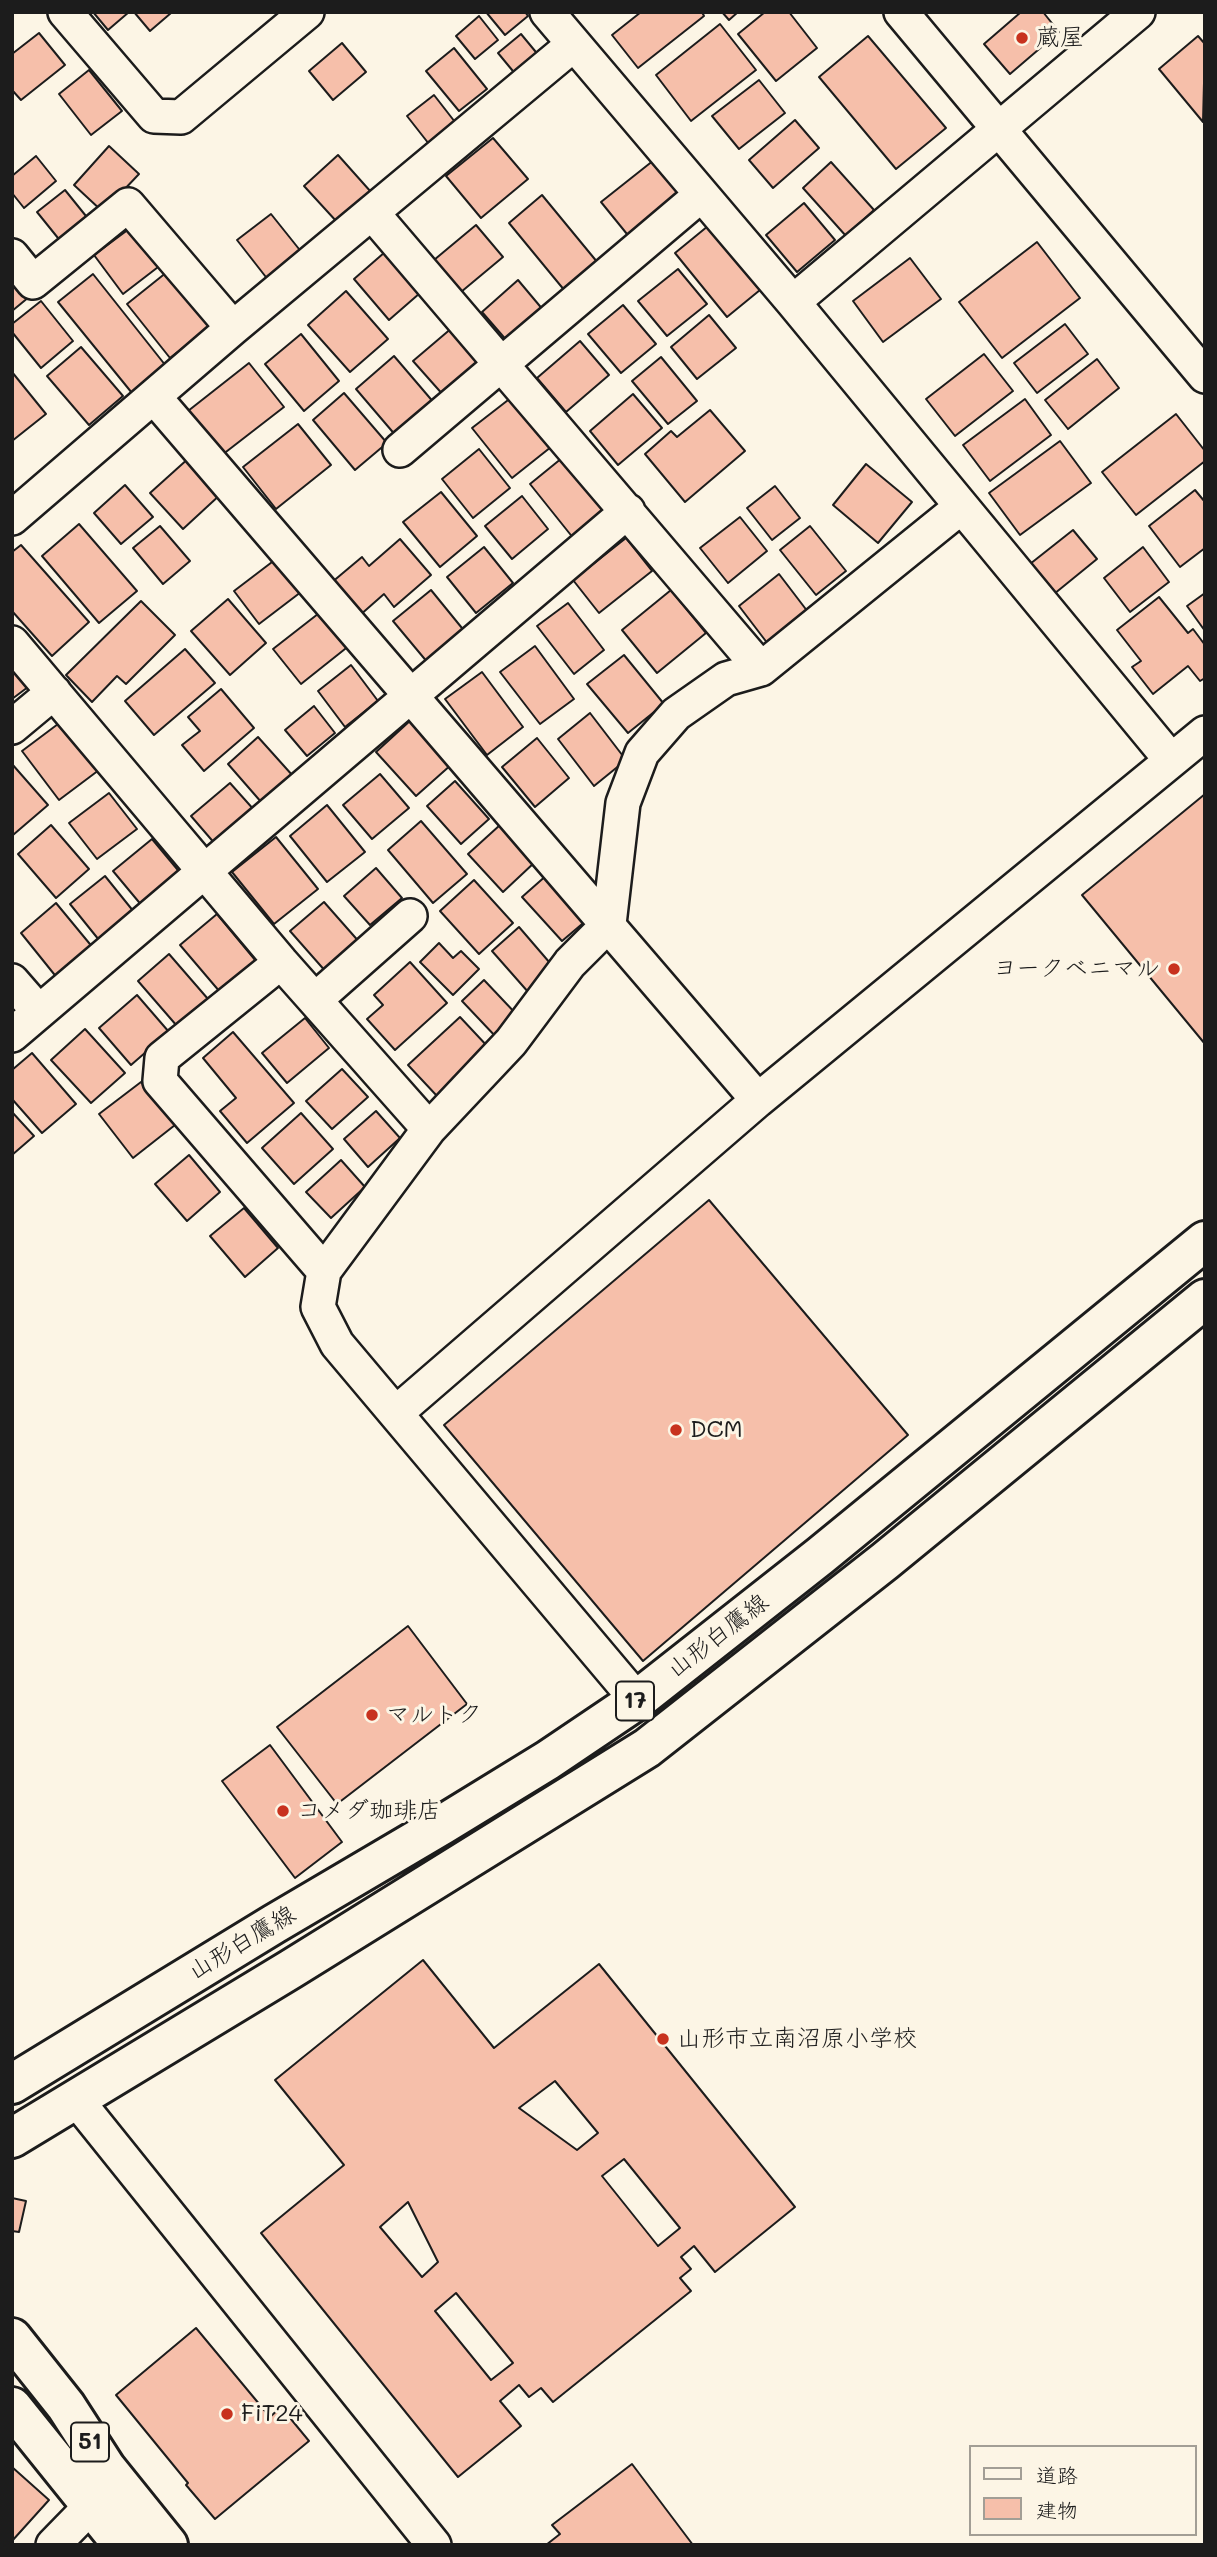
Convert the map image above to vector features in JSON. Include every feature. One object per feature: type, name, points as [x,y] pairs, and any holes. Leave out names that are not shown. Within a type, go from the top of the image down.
[{"type":"main road","name":"山形白鷹線","points":[[12,2084],[548,1760],[637,1700],[820,1556],[1205,1241]]},
{"type":"main road","name":"山形白鷹線","points":[[12,2138],[647,1748],[885,1561],[1205,1299]]},
{"type":"main road","name":"51","points":[[12,2338],[65,2406],[106,2468],[168,2545]]},
{"type":"main road","name":"51","points":[[12,2407],[123,2545]]},
{"type":"street","points":[[65,12],[154,116],[181,117],[306,12]]},
{"type":"street","points":[[547,12],[793,302],[1171,760]]},
{"type":"street","points":[[901,12],[1205,376]]},
{"type":"street","points":[[793,302],[1138,12]]},
{"type":"street","points":[[12,518],[233,328],[574,44]]},
{"type":"street","points":[[400,450],[701,195]]},
{"type":"street","points":[[12,256],[33,282],[128,205],[233,328]]},
{"type":"street","points":[[373,214],[761,669]]},
{"type":"street","points":[[154,397],[758,1100]]},
{"type":"street","points":[[637,1700],[337,1345],[318,1307],[324,1271],[429,1129],[510,1042],[570,963],[609,924],[623,803],[642,753],[676,714],[726,679],[761,669],[961,507]]},
{"type":"street","points":[[12,1035],[628,511]]},
{"type":"street","points":[[12,643],[281,962],[429,1129]]},
{"type":"street","points":[[12,727],[54,692]]},
{"type":"street","points":[[396,1413],[758,1100],[1205,733]]},
{"type":"street","points":[[315,1000],[410,916]]},
{"type":"street","points":[[281,962],[162,1058],[160,1081],[324,1271]]},
{"type":"street","points":[[12,981],[39,1013]]},
{"type":"street","points":[[75,2098],[434,2545]]},
{"type":"street","points":[[53,2545],[91,2506]]},
{"type":"building","points":[[93,12],[129,12],[108,30]]},
{"type":"building","points":[[134,12],[170,12],[171,13],[150,31]]},
{"type":"building","points":[[486,12],[525,12],[528,16],[505,35]]},
{"type":"building","points":[[641,12],[702,12],[704,16],[638,68],[612,35]]},
{"type":"building","points":[[722,12],[738,12],[729,20]]},
{"type":"building","points":[[765,12],[789,12],[817,48],[776,81],[738,34]]},
{"type":"building","name":"蔵屋","points":[[1021,12],[1043,12],[1059,32],[1010,74],[984,44]]},
{"type":"building","points":[[479,16],[498,40],[475,59],[456,36]]},
{"type":"building","points":[[720,24],[756,70],[691,121],[656,75]]},
{"type":"building","points":[[39,33],[65,65],[21,100],[12,90],[12,54]]},
{"type":"building","points":[[521,34],[540,57],[517,76],[498,53]]},
{"type":"building","points":[[868,36],[946,128],[896,169],[819,77]]},
{"type":"building","points":[[1198,36],[1205,44],[1203,122],[1159,69]]},
{"type":"building","points":[[342,43],[366,72],[333,100],[309,71]]},
{"type":"building","points":[[454,48],[487,89],[459,111],[426,71]]},
{"type":"building","points":[[89,70],[122,111],[91,135],[59,94]]},
{"type":"building","points":[[759,80],[785,113],[739,149],[712,116]]},
{"type":"building","points":[[434,95],[455,122],[429,144],[407,116]]},
{"type":"building","points":[[795,120],[819,148],[773,188],[749,160]]},
{"type":"building","points":[[493,138],[528,179],[481,218],[446,176]]},
{"type":"building","points":[[109,146],[139,174],[103,212],[74,185]]},
{"type":"building","points":[[338,155],[371,192],[337,222],[304,186]]},
{"type":"building","points":[[36,156],[56,181],[24,208],[12,193],[12,176]]},
{"type":"building","points":[[654,160],[683,197],[631,239],[601,202]]},
{"type":"building","points":[[831,162],[874,210],[846,236],[803,188]]},
{"type":"building","points":[[65,190],[90,221],[62,243],[37,212]]},
{"type":"building","points":[[542,195],[598,263],[565,291],[509,223]]},
{"type":"building","points":[[804,203],[835,240],[797,272],[766,235]]},
{"type":"building","points":[[271,214],[303,254],[269,281],[237,240]]},
{"type":"building","points":[[476,225],[503,257],[461,292],[434,260]]},
{"type":"building","points":[[133,226],[162,264],[123,294],[94,255]]},
{"type":"building","points":[[708,226],[760,290],[727,317],[675,253]]},
{"type":"building","points":[[1037,242],[1080,298],[1002,358],[959,302]]},
{"type":"building","points":[[385,252],[420,293],[389,320],[354,279]]},
{"type":"building","points":[[910,258],[941,299],[883,342],[853,301]]},
{"type":"building","points":[[678,269],[707,304],[667,336],[638,301]]},
{"type":"building","points":[[167,272],[211,326],[170,358],[127,304]]},
{"type":"building","points":[[93,274],[166,366],[132,393],[58,302]]},
{"type":"building","points":[[12,277],[29,297],[12,311]]},
{"type":"building","points":[[518,280],[544,311],[508,342],[482,312]]},
{"type":"building","points":[[346,291],[388,339],[350,372],[308,325]]},
{"type":"building","points":[[41,301],[73,341],[41,368],[12,332],[12,324]]},
{"type":"building","points":[[623,305],[656,344],[621,373],[588,334]]},
{"type":"building","points":[[709,315],[736,348],[697,379],[671,347]]},
{"type":"building","points":[[1065,324],[1088,354],[1037,393],[1014,363]]},
{"type":"building","points":[[453,327],[484,363],[445,397],[413,361]]},
{"type":"building","points":[[301,334],[339,381],[304,411],[265,364]]},
{"type":"building","points":[[580,341],[609,375],[566,412],[537,378]]},
{"type":"building","points":[[81,347],[123,396],[89,425],[47,376]]},
{"type":"building","points":[[984,354],[1013,391],[955,436],[926,399]]},
{"type":"building","points":[[394,356],[435,404],[397,437],[356,389]]},
{"type":"building","points":[[661,357],[697,401],[668,424],[632,381]]},
{"type":"building","points":[[1097,359],[1119,388],[1068,429],[1045,400]]},
{"type":"building","points":[[249,363],[284,407],[222,455],[188,411]]},
{"type":"building","points":[[12,372],[46,414],[12,441]]},
{"type":"building","points":[[344,393],[387,443],[355,470],[313,420]]},
{"type":"building","points":[[633,394],[662,428],[618,465],[590,431]]},
{"type":"building","points":[[512,397],[551,447],[512,478],[472,428]]},
{"type":"building","points":[[1025,399],[1051,435],[990,481],[963,445]]},
{"type":"building","points":[[710,410],[745,451],[685,502],[645,454],[671,431],[677,437]]},
{"type":"building","points":[[1176,414],[1205,451],[1205,461],[1136,515],[1102,472]]},
{"type":"building","points":[[298,424],[331,465],[276,509],[243,467]]},
{"type":"building","points":[[1060,441],[1091,483],[1020,535],[989,493]]},
{"type":"building","points":[[479,449],[510,488],[473,518],[442,479]]},
{"type":"building","points":[[190,457],[222,493],[183,529],[150,493]]},
{"type":"building","points":[[562,458],[607,514],[574,539],[530,484]]},
{"type":"building","points":[[866,464],[912,502],[878,543],[833,505]]},
{"type":"building","points":[[125,485],[153,517],[121,544],[94,513]]},
{"type":"building","points":[[775,486],[800,518],[772,540],[747,508]]},
{"type":"building","points":[[1195,490],[1205,502],[1205,548],[1180,567],[1149,526]]},
{"type":"building","points":[[441,492],[477,536],[440,567],[403,522]]},
{"type":"building","points":[[522,496],[548,529],[512,559],[485,526]]},
{"type":"building","points":[[740,517],[767,551],[728,583],[700,548]]},
{"type":"building","points":[[79,524],[137,591],[99,623],[42,556]]},
{"type":"building","points":[[160,526],[190,561],[163,584],[133,548]]},
{"type":"building","points":[[810,526],[846,571],[816,595],[780,550]]},
{"type":"building","points":[[1073,530],[1097,559],[1054,594],[1030,564]]},
{"type":"building","points":[[626,538],[652,571],[599,613],[573,580]]},
{"type":"building","points":[[400,539],[431,575],[394,607],[384,594],[359,616],[331,583],[362,557],[369,566]]},
{"type":"building","points":[[21,545],[89,622],[52,656],[12,611],[12,552]]},
{"type":"building","points":[[484,547],[513,583],[476,613],[447,577]]},
{"type":"building","points":[[1143,547],[1169,582],[1130,612],[1104,578]]},
{"type":"building","points":[[276,559],[301,592],[259,624],[234,591]]},
{"type":"building","points":[[779,574],[808,612],[768,644],[739,606]]},
{"type":"building","points":[[431,590],[466,633],[428,663],[393,621]]},
{"type":"building","points":[[671,590],[706,633],[657,673],[622,630]]},
{"type":"building","points":[[1205,593],[1205,631],[1187,606]]},
{"type":"building","points":[[1159,597],[1188,633],[1193,629],[1205,645],[1205,678],[1200,681],[1188,666],[1153,694],[1132,667],[1141,661],[1117,630]]},
{"type":"building","points":[[228,599],[266,643],[230,675],[191,631]]},
{"type":"building","points":[[141,601],[175,635],[126,684],[117,676],[92,702],[66,675]]},
{"type":"building","points":[[568,603],[604,650],[574,674],[537,626]]},
{"type":"building","points":[[323,610],[350,645],[301,684],[273,649]]},
{"type":"building","points":[[535,646],[574,699],[540,724],[500,672]]},
{"type":"building","points":[[185,649],[215,683],[154,735],[125,701]]},
{"type":"building","points":[[624,655],[664,704],[628,733],[587,684]]},
{"type":"building","points":[[351,665],[378,701],[345,727],[318,691]]},
{"type":"building","points":[[12,668],[28,687],[12,699]]},
{"type":"building","points":[[482,672],[523,727],[487,755],[445,699]]},
{"type":"building","points":[[221,689],[254,728],[204,771],[182,745],[200,731],[188,717]]},
{"type":"building","points":[[314,706],[335,733],[307,756],[285,730]]},
{"type":"building","points":[[590,713],[626,760],[594,786],[558,739]]},
{"type":"building","points":[[412,719],[452,764],[416,796],[376,752]]},
{"type":"building","points":[[62,721],[99,770],[59,800],[22,751]]},
{"type":"building","points":[[258,737],[293,776],[262,803],[228,764]]},
{"type":"building","points":[[537,738],[569,778],[535,807],[502,767]]},
{"type":"building","points":[[12,764],[48,805],[13,835],[12,834]]},
{"type":"building","points":[[380,774],[409,808],[372,839],[343,805]]},
{"type":"building","points":[[455,781],[489,819],[461,844],[427,806]]},
{"type":"building","points":[[230,783],[255,811],[216,845],[191,816]]},
{"type":"building","points":[[109,793],[137,829],[97,859],[69,823]]},
{"type":"building","name":"ヨークベニマル","points":[[1205,794],[1205,1044],[1082,895]]},
{"type":"building","points":[[327,805],[365,852],[327,882],[290,836]]},
{"type":"building","points":[[421,821],[467,874],[433,903],[388,850]]},
{"type":"building","points":[[51,825],[89,869],[56,898],[18,854]]},
{"type":"building","points":[[500,825],[535,862],[503,892],[468,854]]},
{"type":"building","points":[[276,837],[318,889],[274,924],[232,872]]},
{"type":"building","points":[[152,839],[182,875],[143,907],[113,871]]},
{"type":"building","points":[[376,868],[402,898],[370,925],[344,896]]},
{"type":"building","points":[[548,874],[588,919],[562,941],[522,897]]},
{"type":"building","points":[[105,876],[134,912],[99,940],[70,904]]},
{"type":"building","points":[[474,880],[513,923],[479,954],[440,911]]},
{"type":"building","points":[[324,902],[361,944],[327,973],[290,931]]},
{"type":"building","points":[[56,903],[94,949],[58,979],[21,933]]},
{"type":"building","points":[[217,914],[256,961],[220,992],[180,945]]},
{"type":"building","points":[[519,927],[556,970],[529,993],[492,951]]},
{"type":"building","points":[[439,943],[453,958],[461,951],[479,969],[453,995],[420,962]]},
{"type":"building","points":[[169,954],[208,999],[177,1026],[138,981]]},
{"type":"building","points":[[410,962],[447,1003],[395,1050],[367,1019],[383,1005],[374,995]]},
{"type":"building","points":[[484,980],[519,1017],[497,1038],[462,1001]]},
{"type":"building","points":[[137,995],[169,1032],[131,1065],[99,1028]]},
{"type":"building","points":[[460,1017],[489,1048],[437,1096],[408,1065]]},
{"type":"building","points":[[305,1018],[329,1048],[287,1083],[262,1053]]},
{"type":"building","points":[[85,1029],[125,1073],[91,1103],[51,1060]]},
{"type":"building","points":[[233,1032],[294,1103],[247,1143],[220,1111],[236,1098],[203,1058]]},
{"type":"building","points":[[32,1053],[76,1104],[42,1133],[12,1099],[12,1070]]},
{"type":"building","points":[[342,1069],[368,1097],[332,1129],[306,1101]]},
{"type":"building","points":[[141,1082],[175,1125],[133,1158],[99,1114]]},
{"type":"building","points":[[376,1111],[400,1138],[368,1167],[344,1139]]},
{"type":"building","points":[[12,1112],[34,1136],[12,1155]]},
{"type":"building","points":[[301,1113],[333,1149],[294,1184],[262,1148]]},
{"type":"building","points":[[189,1155],[220,1192],[187,1221],[155,1184]]},
{"type":"building","points":[[341,1160],[365,1187],[331,1218],[306,1192]]},
{"type":"building","name":"DCM","points":[[709,1200],[908,1435],[643,1661],[444,1425]]},
{"type":"building","points":[[244,1208],[278,1248],[245,1277],[210,1236]]},
{"type":"building","name":"マルトク","points":[[408,1626],[467,1704],[337,1804],[277,1727]]},
{"type":"building","points":[[270,1745],[342,1842],[295,1878],[222,1781]]},
{"type":"building","points":[[423,1960],[494,2048],[599,1964],[795,2207],[715,2272],[694,2246],[681,2257],[691,2269],[680,2278],[691,2291],[553,2402],[541,2388],[529,2397],[519,2385],[500,2401],[521,2426],[458,2477],[261,2233],[344,2165],[275,2080]],"holes":[[[555,2081],[598,2133],[577,2150],[519,2108]],[[624,2159],[680,2228],[658,2246],[602,2176]],[[408,2202],[438,2262],[422,2277],[380,2227]],[[456,2293],[513,2363],[491,2380],[435,2311]]]},
{"type":"building","points":[[12,2198],[26,2201],[19,2232],[12,2231]]},
{"type":"building","points":[[196,2328],[270,2417],[281,2407],[309,2441],[215,2519],[116,2395]]},
{"type":"building","points":[[632,2464],[693,2545],[546,2545],[560,2534],[552,2525]]},
{"type":"building","points":[[12,2467],[49,2500],[12,2541]]},
{"type":"place","name":"蔵屋","points":[[1022,38]]},
{"type":"place","name":"ヨークベニマル","points":[[1174,969]]},
{"type":"place","name":"DCM","points":[[676,1430]]},
{"type":"place","name":"マルトク","points":[[372,1715]]},
{"type":"place","name":"コメダ珈琲店","points":[[283,1811]]},
{"type":"place","name":"山形市立南沼原小学校","points":[[663,2039]]},
{"type":"place","name":"FiT24","points":[[227,2414]]}]
